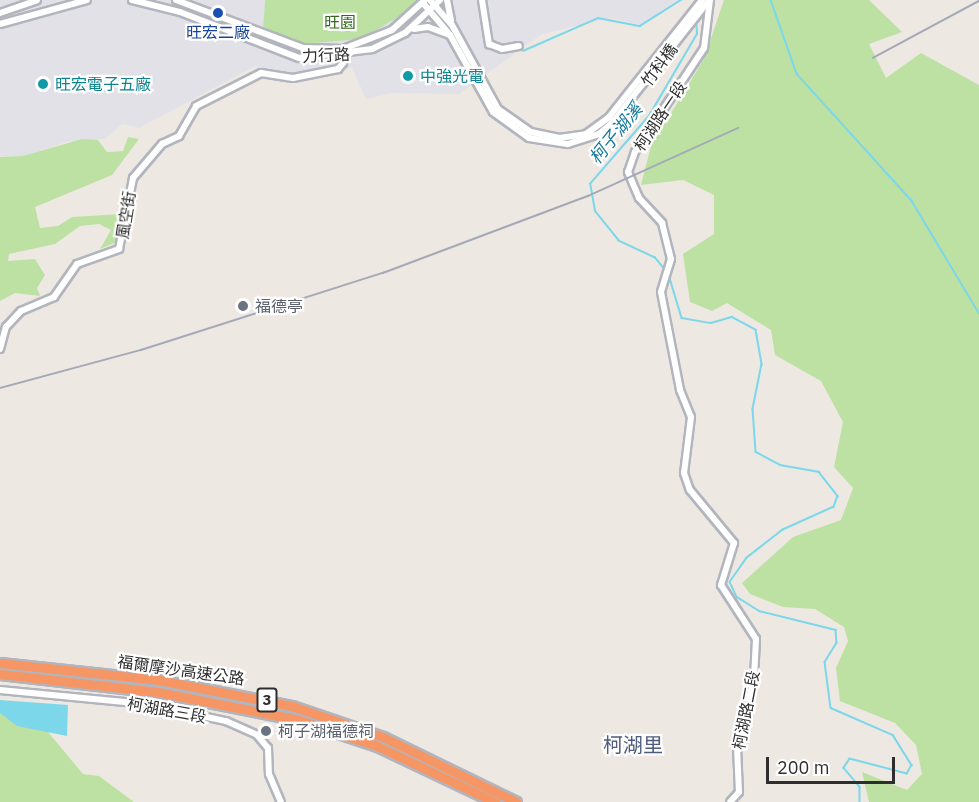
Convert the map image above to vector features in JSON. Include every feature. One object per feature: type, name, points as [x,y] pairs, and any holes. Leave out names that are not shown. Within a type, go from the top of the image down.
[{"type":"highway","name":"福爾摩沙高速公路","points":[[0,663],[170,682],[292,706],[393,741],[516,802]]},
{"type":"highway","name":"福爾摩沙高速公路","points":[[0,674],[158,692],[299,720],[377,746],[495,802]]},
{"type":"street","points":[[0,13],[37,0]]},
{"type":"street","points":[[0,24],[87,0]]},
{"type":"street","name":"力行路","points":[[132,0],[180,12],[273,51],[299,58],[344,56],[405,33],[438,3]]},
{"type":"street","name":"力行路","points":[[176,0],[303,48],[343,49],[392,30],[424,2]]},
{"type":"street","points":[[430,0],[438,3],[452,25]]},
{"type":"street","points":[[447,0],[452,25]]},
{"type":"street","points":[[482,0],[489,44],[502,49],[519,46]]},
{"type":"street","name":"竹科橋","points":[[452,25],[498,109],[531,132],[568,138],[586,134],[609,117],[702,0]]},
{"type":"street","name":"竹科橋","points":[[424,2],[450,35],[493,112],[508,127],[529,138],[568,144],[599,134],[612,123],[710,0]]},
{"type":"street","name":"柯湖路一段","points":[[671,259],[662,223],[630,184],[630,162],[704,48],[710,0]]},
{"type":"street","points":[[405,33],[428,27],[450,35]]},
{"type":"street","points":[[343,49],[344,56]]},
{"type":"street","name":"風空街","points":[[0,349],[6,327],[21,311],[54,297],[77,264],[119,249],[133,178],[162,144],[178,136],[196,106],[261,73],[293,78],[338,69],[344,56]]},
{"type":"street","name":"柯湖路二段","points":[[671,259],[661,292],[680,390],[691,417],[684,473],[690,490],[734,543],[721,585],[756,639],[754,679],[737,747],[740,785],[730,802]]},
{"type":"street","name":"柯湖路三段","points":[[0,690],[145,704],[226,721],[256,735],[268,748],[269,774],[281,802]]},
{"type":"shaded area","points":[[0,0],[678,0],[641,25],[611,18],[542,34],[459,94],[392,93],[366,99],[352,68],[298,79],[255,66],[139,128],[122,124],[105,139],[66,142],[23,157],[0,156]]},
{"type":"green space","name":"旺園","points":[[265,0],[416,0],[407,12],[361,39],[303,44],[263,31]]},
{"type":"green space","points":[[724,0],[869,0],[902,32],[869,44],[886,78],[921,53],[979,85],[979,802],[869,802],[862,772],[907,790],[922,774],[916,745],[895,723],[840,701],[836,668],[848,641],[844,627],[815,609],[783,607],[750,594],[742,583],[793,537],[841,520],[853,488],[834,467],[843,422],[821,381],[775,355],[771,330],[727,303],[712,311],[690,302],[683,254],[714,234],[714,195],[683,180],[641,185],[651,146],[704,59]]},
{"type":"green space","points":[[128,137],[139,139],[112,175],[35,207],[40,228],[58,226],[72,217],[121,214],[124,239],[100,249],[111,230],[99,224],[80,226],[55,244],[9,254],[8,261],[35,259],[45,275],[37,288],[40,296],[15,293],[0,301],[0,157],[23,156],[82,139],[98,140],[107,152],[123,151]]},
{"type":"green space","points":[[0,711],[48,732],[83,774],[99,776],[134,802],[0,802]]},
{"type":"water","points":[[0,700],[68,705],[67,736],[17,726],[0,713]]},
{"type":"waterway","points":[[523,51],[598,18],[640,26],[681,0]]},
{"type":"waterway","points":[[771,0],[797,74],[912,201],[979,313]]},
{"type":"waterway","name":"柯子湖溪","points":[[664,269],[655,258],[619,241],[595,211],[590,184],[649,116],[697,34],[696,19]]},
{"type":"waterway","name":"柯子湖溪","points":[[669,275],[682,318],[711,323],[732,317],[756,330],[762,364],[753,409],[756,452],[780,465],[819,472],[838,496],[834,507],[783,530],[747,558],[730,582],[737,597],[759,611],[836,630],[837,643],[825,662],[831,708],[893,735],[912,765],[907,774],[850,759],[844,768],[860,787],[860,802]]},
{"type":"railway","points":[[873,58],[979,1]]},
{"type":"railway","points":[[0,388],[141,350],[383,273],[588,196],[738,128]]},
{"type":"place","name":"旺宏二廠","points":[[218,13]]},
{"type":"place","name":"中強光電","points":[[408,76]]},
{"type":"place","name":"旺宏電子五廠","points":[[43,84]]},
{"type":"place","name":"福德亭","points":[[243,306]]},
{"type":"place","name":"柯子湖福德祠","points":[[266,731]]},
{"type":"district","name":"柯湖里","points":[[633,744]]}]
